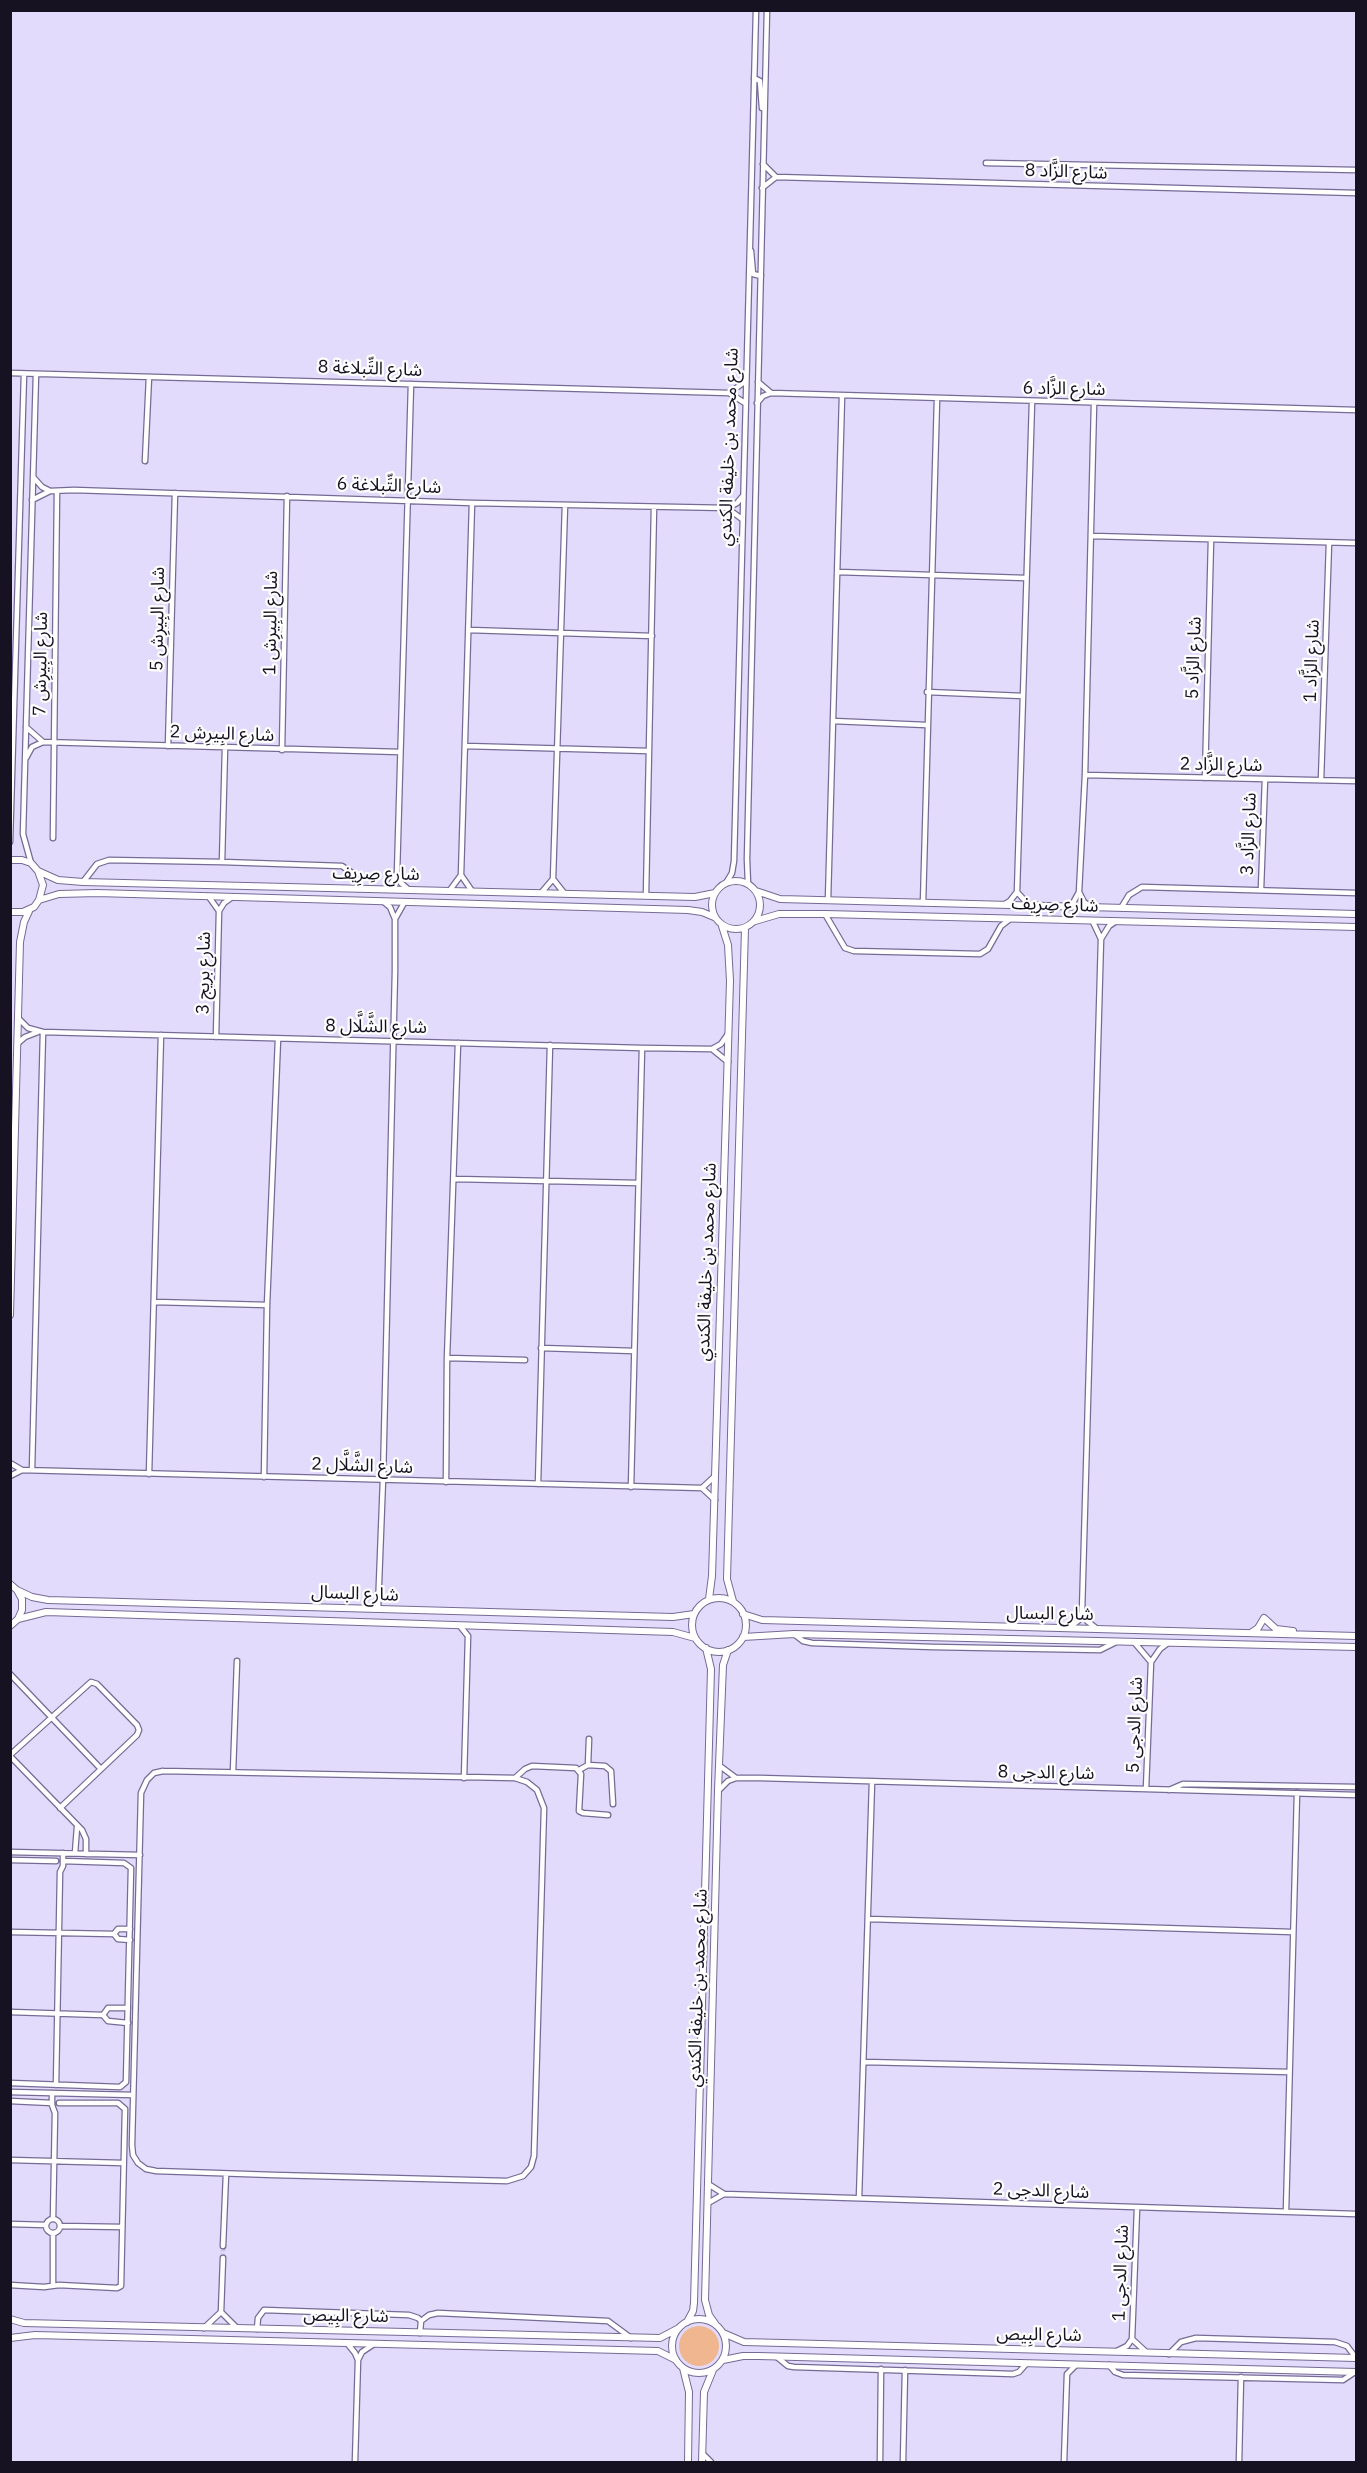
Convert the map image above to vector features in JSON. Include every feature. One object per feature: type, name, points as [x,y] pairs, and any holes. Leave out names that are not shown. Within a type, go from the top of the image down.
[{"type":"main road","points":[[10,860],[31,863],[38,871],[43,885],[39,900],[30,909],[24,922],[20,942],[10,1315]]},
{"type":"main road","name":"شارع صِرِيف","points":[[38,871],[58,880],[83,882],[694,897],[715,893]]},
{"type":"main road","points":[[733,881],[748,884],[756,891],[760,906],[754,921],[745,928],[737,930],[722,926],[714,917],[712,901],[715,893],[726,883],[733,881]]},
{"type":"main road","name":"شارع صِرِيف","points":[[756,891],[780,898],[828,900],[1356,914]]},
{"type":"main road","name":"شارع صِرِيف","points":[[39,900],[66,894],[209,897],[688,910],[714,917]]},
{"type":"main road","points":[[10,912],[23,912],[30,909]]},
{"type":"main road","name":"شارع صِرِيف","points":[[754,921],[779,914],[825,914],[1356,927]]},
{"type":"main road","name":"شارع محمد بن خليفة الكندي","points":[[709,1599],[712,1582],[716,1476],[730,961],[722,926]]},
{"type":"main road","name":"شارع محمد بن خليفة الكندي","points":[[732,1601],[727,1579],[745,928]]},
{"type":"main road","points":[[10,1579],[22,1599],[22,1610],[18,1619],[10,1626]]},
{"type":"main road","name":"شارع البسال","points":[[14,1587],[32,1598],[48,1600],[673,1617],[694,1614]]},
{"type":"main road","points":[[725,1598],[732,1601],[743,1614],[745,1630],[742,1637],[728,1650],[721,1652],[706,1648],[695,1638],[692,1622],[694,1614],[709,1599],[725,1598]]},
{"type":"main road","name":"شارع البسال","points":[[18,1619],[46,1612],[673,1632],[695,1638]]},
{"type":"main road","name":"شارع البسال","points":[[743,1614],[762,1620],[1356,1636]]},
{"type":"main road","points":[[1244,1633],[1258,1628],[1264,1618],[1276,1629],[1302,1635]]},
{"type":"main road","name":"شارع البسال","points":[[742,1637],[794,1634],[1356,1647]]},
{"type":"main road","name":"شارع محمد بن خليفة الكندي","points":[[687,2322],[693,2311],[694,2303],[711,1670],[706,1648]]},
{"type":"main road","name":"شارع محمد بن خليفة الكندي","points":[[716,2325],[705,2304],[718,1790],[723,1665],[728,1650]]},
{"type":"main road","name":"شارع البِيص","points":[[10,2319],[24,2323],[631,2338],[660,2338],[679,2328]]},
{"type":"main road","points":[[688,2463],[689,2392],[682,2368],[676,2360],[672,2347],[679,2328],[687,2322],[702,2319],[716,2325],[723,2332],[727,2346],[723,2360],[713,2370],[704,2392],[702,2463]]},
{"type":"main road","name":"شارع البِيص","points":[[723,2332],[744,2342],[1356,2358]]},
{"type":"main road","name":"شارع البِيص","points":[[10,2338],[35,2335],[657,2351],[676,2360]]},
{"type":"main road","name":"شارع البِيص","points":[[723,2360],[743,2356],[1356,2372]]},
{"type":"main road","points":[[682,2368],[697,2374],[713,2370]]},
{"type":"street","name":"شارع محمد بن خليفة الكندي","points":[[726,883],[732,873],[734,861],[756,10]]},
{"type":"street","name":"شارع محمد بن خليفة الكندي","points":[[748,884],[767,10]]},
{"type":"street","points":[[754,78],[760,81],[764,117]]},
{"type":"street","name":"شارع الزَّاد 8","points":[[986,163],[1356,170]]},
{"type":"street","points":[[762,188],[776,177],[763,164]]},
{"type":"street","name":"شارع الزَّاد 8","points":[[776,177],[1356,193]]},
{"type":"street","points":[[750,249],[753,257],[753,274],[760,276]]},
{"type":"street","name":"شارع التِّبلاغة 8","points":[[10,374],[729,393]]},
{"type":"street","points":[[10,842],[24,374]]},
{"type":"street","points":[[31,863],[23,834],[36,374]]},
{"type":"street","points":[[145,461],[149,377]]},
{"type":"street","points":[[745,403],[729,393],[746,381]]},
{"type":"street","points":[[757,404],[763,396],[771,393],[758,382]]},
{"type":"street","points":[[409,890],[401,883],[397,874],[411,384]]},
{"type":"street","name":"شارع الزَّاد 6","points":[[771,393],[1356,410]]},
{"type":"street","points":[[828,900],[842,396]]},
{"type":"street","points":[[923,903],[926,725],[937,399]]},
{"type":"street","points":[[1005,905],[1017,892],[1032,402]]},
{"type":"street","points":[[1068,906],[1073,903],[1079,892],[1086,775],[1094,404]]},
{"type":"street","points":[[33,476],[38,484],[50,491]]},
{"type":"street","name":"شارع التِّبلاغة 6","points":[[32,500],[50,491],[57,491],[727,508]]},
{"type":"street","name":"شارع البِيرِش 7","points":[[52,838],[57,491]]},
{"type":"street","name":"شارع البِيرِش 5","points":[[168,746],[175,493]]},
{"type":"street","name":"شارع البِيرِش 1","points":[[282,750],[287,496]]},
{"type":"street","points":[[727,508],[742,497]]},
{"type":"street","points":[[450,891],[460,875],[472,503]]},
{"type":"street","points":[[541,893],[553,879],[565,505]]},
{"type":"street","points":[[646,895],[654,507]]},
{"type":"street","points":[[727,508],[742,519]]},
{"type":"street","points":[[1092,536],[1356,543]]},
{"type":"street","name":"شارع الزَّاد 5","points":[[1205,778],[1211,540]]},
{"type":"street","name":"شارع الزَّاد 1","points":[[1321,780],[1329,543]]},
{"type":"street","points":[[838,572],[1025,578]]},
{"type":"street","points":[[469,630],[652,636]]},
{"type":"street","points":[[927,692],[1023,696]]},
{"type":"street","points":[[833,721],[926,725]]},
{"type":"street","points":[[25,759],[32,747],[43,742],[26,727]]},
{"type":"street","name":"شارع البِيرِش 2","points":[[43,742],[400,752]]},
{"type":"street","points":[[465,746],[649,751]]},
{"type":"street","points":[[222,862],[225,748]]},
{"type":"street","name":"شارع الزَّاد 2","points":[[1086,775],[1356,781]]},
{"type":"street","name":"شارع الزَّاد 3","points":[[1261,889],[1264,779]]},
{"type":"street","points":[[83,882],[97,864],[109,860],[222,862],[342,866],[355,875],[359,889]]},
{"type":"street","points":[[388,889],[397,874]]},
{"type":"street","points":[[460,875],[472,891]]},
{"type":"street","points":[[553,879],[565,893]]},
{"type":"street","points":[[1121,908],[1129,895],[1142,887],[1356,893]]},
{"type":"street","points":[[1017,892],[1029,905]]},
{"type":"street","points":[[1079,892],[1084,902],[1092,907]]},
{"type":"street","name":"شارع بريج 3","points":[[209,897],[219,911],[216,1036]]},
{"type":"street","name":"شارع بريج 3","points":[[219,911],[231,898]]},
{"type":"street","points":[[378,1609],[395,919],[390,907],[383,902]]},
{"type":"street","points":[[395,919],[404,903]]},
{"type":"street","points":[[825,914],[845,948],[854,951],[890,952],[980,954],[988,949],[1001,926],[1010,919]]},
{"type":"street","points":[[1093,922],[1101,939],[1082,1612],[1086,1621],[1099,1629]]},
{"type":"street","points":[[1101,939],[1109,926],[1115,922]]},
{"type":"street","points":[[19,1019],[28,1028],[41,1032]]},
{"type":"street","points":[[18,1043],[25,1037],[41,1032]]},
{"type":"street","points":[[32,1470],[41,1032]]},
{"type":"street","name":"شارع الشَّلَّال 8","points":[[41,1032],[712,1049]]},
{"type":"street","points":[[728,1033],[723,1041],[712,1049],[728,1062]]},
{"type":"street","points":[[149,1474],[161,1035]]},
{"type":"street","points":[[264,1477],[267,1305],[278,1039]]},
{"type":"street","points":[[446,1482],[447,1358],[458,1043]]},
{"type":"street","points":[[538,1484],[550,1045]]},
{"type":"street","points":[[631,1487],[642,1048]]},
{"type":"street","points":[[454,1179],[638,1183]]},
{"type":"street","points":[[155,1302],[267,1305]]},
{"type":"street","points":[[541,1348],[634,1351]]},
{"type":"street","points":[[447,1358],[525,1360]]},
{"type":"street","points":[[10,1463],[22,1470]]},
{"type":"street","name":"شارع الشَّلَّال 2","points":[[10,1476],[22,1470],[32,1470],[702,1488]]},
{"type":"street","points":[[715,1500],[702,1488],[716,1476]]},
{"type":"street","points":[[1067,1629],[1076,1623],[1082,1612]]},
{"type":"street","points":[[459,1625],[468,1636],[464,1778]]},
{"type":"street","points":[[468,1636],[479,1626]]},
{"type":"street","name":"شارع الدجى 5","points":[[1134,1642],[1151,1662]]},
{"type":"street","name":"شارع الدجى 5","points":[[1146,1789],[1151,1662],[1160,1649],[1168,1643]]},
{"type":"street","points":[[233,1772],[237,1660]]},
{"type":"street","points":[[10,1674],[101,1769]]},
{"type":"street","points":[[60,1808],[138,1734],[138,1726],[97,1684],[91,1682],[10,1755],[85,1836],[86,1854]]},
{"type":"street","points":[[588,1765],[589,1739]]},
{"type":"street","points":[[515,1778],[525,1769],[535,1766],[579,1770],[588,1765],[605,1766],[611,1771],[613,1804]]},
{"type":"street","points":[[720,1766],[736,1778]]},
{"type":"street","points":[[525,1769],[527,1782]]},
{"type":"street","points":[[579,1770],[579,1811],[608,1815]]},
{"type":"street","points":[[163,1771],[233,1772],[515,1778],[527,1782],[540,1796],[544,1808],[534,2156],[528,2172],[518,2179],[507,2181],[226,2174],[156,2171],[142,2166],[135,2159],[132,2150],[141,1793],[150,1776],[163,1771]]},
{"type":"street","points":[[718,1790],[728,1781],[736,1778]]},
{"type":"street","name":"شارع الدجى 8","points":[[736,1778],[1356,1795]]},
{"type":"street","points":[[859,2198],[872,1782]]},
{"type":"street","points":[[1169,1790],[1183,1784],[1356,1787]]},
{"type":"street","points":[[1286,2211],[1297,1793]]},
{"type":"street","points":[[75,1853],[77,1827]]},
{"type":"street","points":[[10,1852],[140,1856]]},
{"type":"street","points":[[57,1853],[56,1861],[60,1872]]},
{"type":"street","points":[[56,2085],[58,1933],[60,1872],[63,1853]]},
{"type":"street","points":[[10,1860],[56,1861]]},
{"type":"street","points":[[10,2083],[120,2087],[124,2085],[128,2023],[131,1870],[129,1865],[63,1861]]},
{"type":"street","points":[[869,1919],[1292,1932]]},
{"type":"street","points":[[114,1934],[118,1929],[130,1929]]},
{"type":"street","points":[[10,1932],[114,1934]]},
{"type":"street","points":[[114,1934],[118,1939],[130,1940]]},
{"type":"street","points":[[103,2015],[108,2008],[128,2008]]},
{"type":"street","points":[[10,2012],[103,2015],[108,2021],[128,2023]]},
{"type":"street","points":[[864,2062],[1289,2072]]},
{"type":"street","points":[[10,2092],[133,2096]]},
{"type":"street","points":[[52,2093],[52,2103],[56,2113]]},
{"type":"street","points":[[10,2224],[46,2225],[53,2219],[56,2113],[60,2093]]},
{"type":"street","points":[[10,2101],[52,2103]]},
{"type":"street","points":[[10,2285],[120,2287],[123,2105],[118,2103],[59,2103]]},
{"type":"street","points":[[10,2160],[123,2163]]},
{"type":"street","points":[[223,2246],[226,2174]]},
{"type":"street","points":[[708,2183],[724,2194]]},
{"type":"street","points":[[707,2204],[716,2196],[724,2194]]},
{"type":"street","name":"شارع الدجى 2","points":[[724,2194],[1137,2209],[1356,2214]]},
{"type":"street","name":"شارع الدجى 1","points":[[1115,2352],[1126,2346],[1132,2338],[1137,2209]]},
{"type":"street","points":[[53,2219],[60,2226]]},
{"type":"street","points":[[46,2225],[53,2233]]},
{"type":"street","points":[[60,2226],[122,2227]]},
{"type":"street","points":[[53,2233],[57,2232],[60,2226]]},
{"type":"street","points":[[53,2233],[53,2285]]},
{"type":"street","points":[[204,2328],[221,2312],[223,2258]]},
{"type":"street","points":[[257,2329],[258,2318],[264,2310],[409,2315],[421,2321]]},
{"type":"street","points":[[221,2312],[237,2328]]},
{"type":"street","points":[[420,2332],[421,2321],[429,2315],[438,2313],[608,2321],[631,2338]]},
{"type":"street","name":"شارع الدجى 1","points":[[1132,2338],[1139,2348],[1149,2354]]},
{"type":"street","points":[[1169,2354],[1181,2342],[1196,2338],[1335,2342],[1347,2346],[1356,2358]]},
{"type":"street","points":[[347,2343],[356,2352],[358,2360],[355,2463]]},
{"type":"street","points":[[358,2360],[362,2352],[374,2344]]},
{"type":"street","points":[[777,2357],[788,2366],[794,2367],[1013,2374],[1019,2372],[1026,2364]]},
{"type":"street","points":[[1055,2365],[1066,2374]]},
{"type":"street","points":[[1064,2463],[1066,2374],[1076,2365]]},
{"type":"street","points":[[1108,2365],[1120,2375],[1343,2380],[1356,2372]]},
{"type":"street","points":[[880,2463],[881,2369]]},
{"type":"street","points":[[903,2463],[905,2370]]},
{"type":"street","points":[[1239,2463],[1241,2377]]},
{"type":"street","points":[[702,2453],[711,2463]]},
{"type":"shaded area","points":[[10,11],[1356,11],[1356,2462],[11,2462]]},
{"type":"shaded area","points":[[699,2326],[707,2327],[713,2332],[718,2338],[718,2354],[713,2360],[707,2365],[699,2366],[691,2365],[685,2360],[680,2354],[679,2346],[680,2338],[685,2332],[691,2327]]},
{"type":"tunnel","points":[[223,2246],[223,2258]]}]
